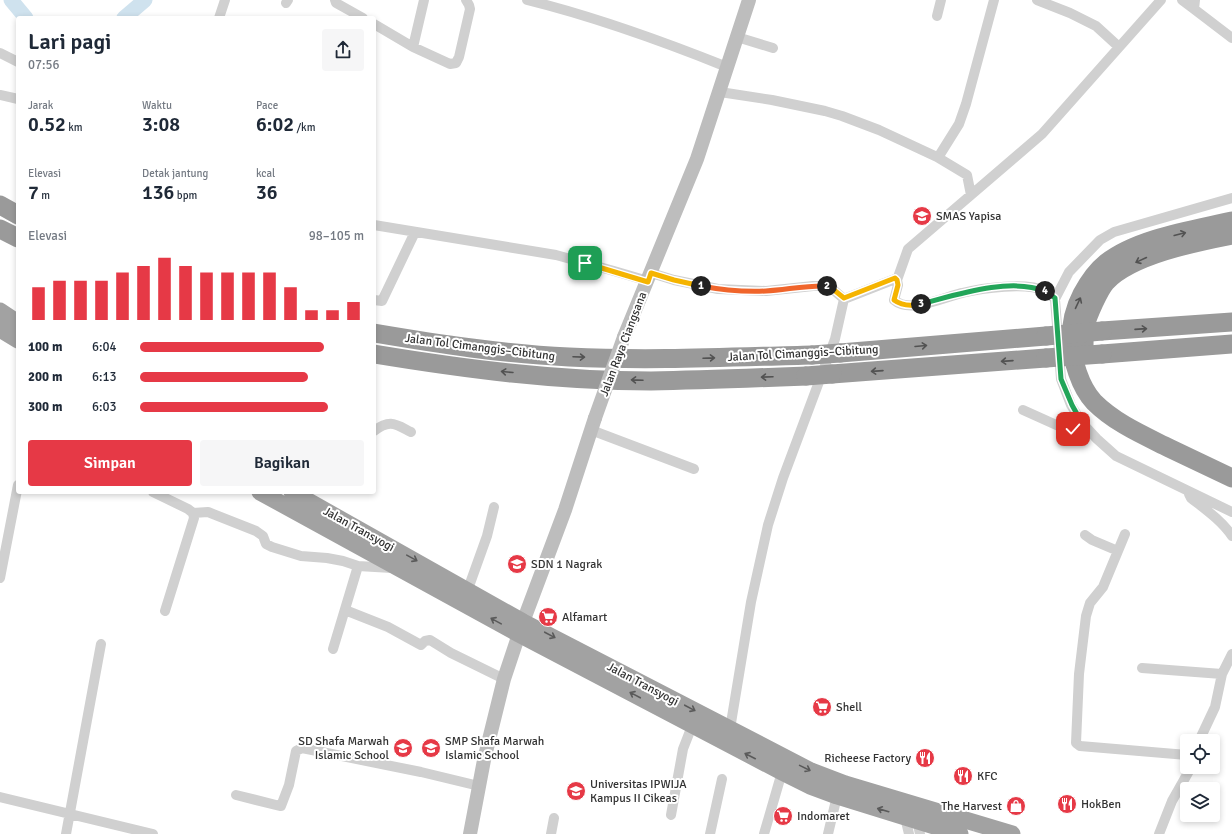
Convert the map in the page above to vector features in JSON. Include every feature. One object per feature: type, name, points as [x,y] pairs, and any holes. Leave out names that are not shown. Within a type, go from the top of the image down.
[{"type":"highway","points":[[0,205],[16,214]]},
{"type":"highway","points":[[1232,221],[1150,241],[1126,251],[1106,263],[1088,282],[1075,307],[1071,327],[1072,350],[1079,378],[1093,401],[1114,419],[1142,435],[1232,478]]},
{"type":"highway","points":[[0,229],[16,237]]},
{"type":"highway","points":[[1232,235],[1151,255],[1126,267],[1106,282],[1093,306],[1085,327],[1084,348],[1090,373],[1102,393],[1121,409],[1148,425],[1232,465]]},
{"type":"highway","points":[[0,312],[16,322]]},
{"type":"highway","name":"Jalan Tol Cimanggis–Cibitung","points":[[376,333],[454,346],[568,357],[650,360],[812,355],[1232,322]]},
{"type":"highway","points":[[0,329],[16,339]]},
{"type":"highway","name":"Jalan Tol Cimanggis–Cibitung","points":[[376,354],[454,367],[571,378],[650,381],[806,376],[1232,344]]},
{"type":"highway","points":[[1124,353],[1232,349]]},
{"type":"highway","name":"Jalan Transyogi","points":[[265,494],[399,568],[730,729],[811,771],[845,784],[1010,834]]},
{"type":"highway","name":"Jalan Transyogi","points":[[299,494],[468,589],[521,628],[692,726],[810,786],[913,826],[960,834]]},
{"type":"main road","name":"Jalan Raya Ciangsana","points":[[470,834],[479,786],[504,679],[521,628],[565,510],[593,424],[624,337],[697,159],[749,0]]},
{"type":"street","points":[[220,16],[225,0]]},
{"type":"street","points":[[335,0],[336,3],[359,16]]},
{"type":"street","points":[[376,25],[413,47],[450,64],[456,62],[459,58],[470,9],[466,0]]},
{"type":"street","points":[[527,0],[576,13],[657,39],[727,67]]},
{"type":"street","points":[[936,16],[941,0]]},
{"type":"street","points":[[937,156],[941,155],[959,124],[994,0]]},
{"type":"street","points":[[1037,0],[1070,13],[1096,26],[1119,47]]},
{"type":"street","points":[[1055,298],[1044,291],[1019,286],[992,288],[962,293],[919,305],[908,306],[894,300],[898,285],[897,280],[908,249],[1042,134],[1161,0]]},
{"type":"street","points":[[1182,0],[1195,4],[1232,38]]},
{"type":"street","points":[[413,47],[422,1]]},
{"type":"street","points":[[737,37],[773,48]]},
{"type":"street","points":[[0,52],[16,61]]},
{"type":"street","points":[[720,92],[772,100],[842,116],[879,130],[937,156],[968,175],[971,195]]},
{"type":"street","points":[[0,95],[16,98]]},
{"type":"street","points":[[1232,198],[1114,232],[1100,240],[1068,272],[1055,298],[1061,379],[1072,405],[1082,423],[1116,456],[1232,512]]},
{"type":"street","points":[[376,225],[556,255],[614,271],[674,280],[718,289],[766,291],[813,286],[829,286],[844,298]]},
{"type":"street","points":[[376,300],[382,301],[415,232]]},
{"type":"street","points":[[844,298],[895,278],[897,280]]},
{"type":"street","points":[[730,729],[751,602],[768,525],[782,478],[835,339],[844,298]]},
{"type":"street","points":[[1023,410],[1063,428],[1073,429],[1082,423]]},
{"type":"street","points":[[376,430],[383,425],[390,423],[411,432]]},
{"type":"street","points":[[593,424],[694,469]]},
{"type":"street","points":[[1185,489],[1191,498],[1215,517],[1232,536]]},
{"type":"street","points":[[0,578],[16,494]]},
{"type":"street","points":[[157,494],[193,513],[208,512],[256,531],[262,536],[266,544],[301,556],[327,558],[358,566],[399,568]]},
{"type":"street","points":[[468,589],[487,536],[494,507]]},
{"type":"street","points":[[165,611],[194,518],[193,513]]},
{"type":"street","points":[[1125,534],[1103,587],[1090,603],[1086,616],[1079,674],[1076,743],[1080,746],[1180,754]]},
{"type":"street","points":[[1086,535],[1092,540],[1118,551]]},
{"type":"street","points":[[333,649],[358,566]]},
{"type":"street","points":[[345,610],[388,627],[421,644],[430,640],[451,653],[504,679]]},
{"type":"street","points":[[66,834],[84,729],[100,652],[100,644]]},
{"type":"street","points":[[1202,734],[1215,707],[1222,674],[1232,654]]},
{"type":"street","points":[[1142,668],[1222,674]]},
{"type":"street","points":[[671,815],[683,749],[692,726]]},
{"type":"street","points":[[236,795],[281,806],[289,785],[296,751],[302,748],[421,772],[479,786]]},
{"type":"street","points":[[764,834],[782,772]]},
{"type":"street","points":[[1159,834],[1172,801],[1187,774]]},
{"type":"street","points":[[710,834],[722,779]]},
{"type":"street","points":[[828,834],[837,796]]},
{"type":"street","points":[[0,797],[153,834]]},
{"type":"street","points":[[551,834],[554,818]]},
{"type":"waterway","points":[[11,0],[24,16]]},
{"type":"waterway","points":[[126,16],[145,0]]},
{"type":"place","name":"SMAS Yapisa","points":[[922,216]]},
{"type":"place","name":"SDN 1 Nagrak","points":[[517,564]]},
{"type":"place","name":"Alfamart","points":[[548,617]]},
{"type":"place","name":"Shell","points":[[822,707]]},
{"type":"place","name":"SD Shafa Marwah Islamic School","points":[[403,748]]},
{"type":"place","name":"SMP Shafa Marwah Islamic School","points":[[431,748]]},
{"type":"place","name":"Richeese Factory","points":[[925,758]]},
{"type":"place","name":"KFC","points":[[963,776]]},
{"type":"place","name":"Universitas IPWIJA Kampus II Cikeas","points":[[576,791]]},
{"type":"place","name":"HokBen","points":[[1067,804]]},
{"type":"place","name":"The Harvest","points":[[1016,806]]},
{"type":"place","name":"Indomaret","points":[[783,816]]},
{"type":"route","points":[[585,263],[648,282],[651,273],[674,280],[718,289],[766,291],[813,286],[829,286],[844,298],[895,278],[898,285],[894,300],[908,306],[919,305],[962,293],[992,288],[1019,286],[1044,291],[1055,298],[1061,379],[1072,405],[1082,423],[1073,429]]}]
